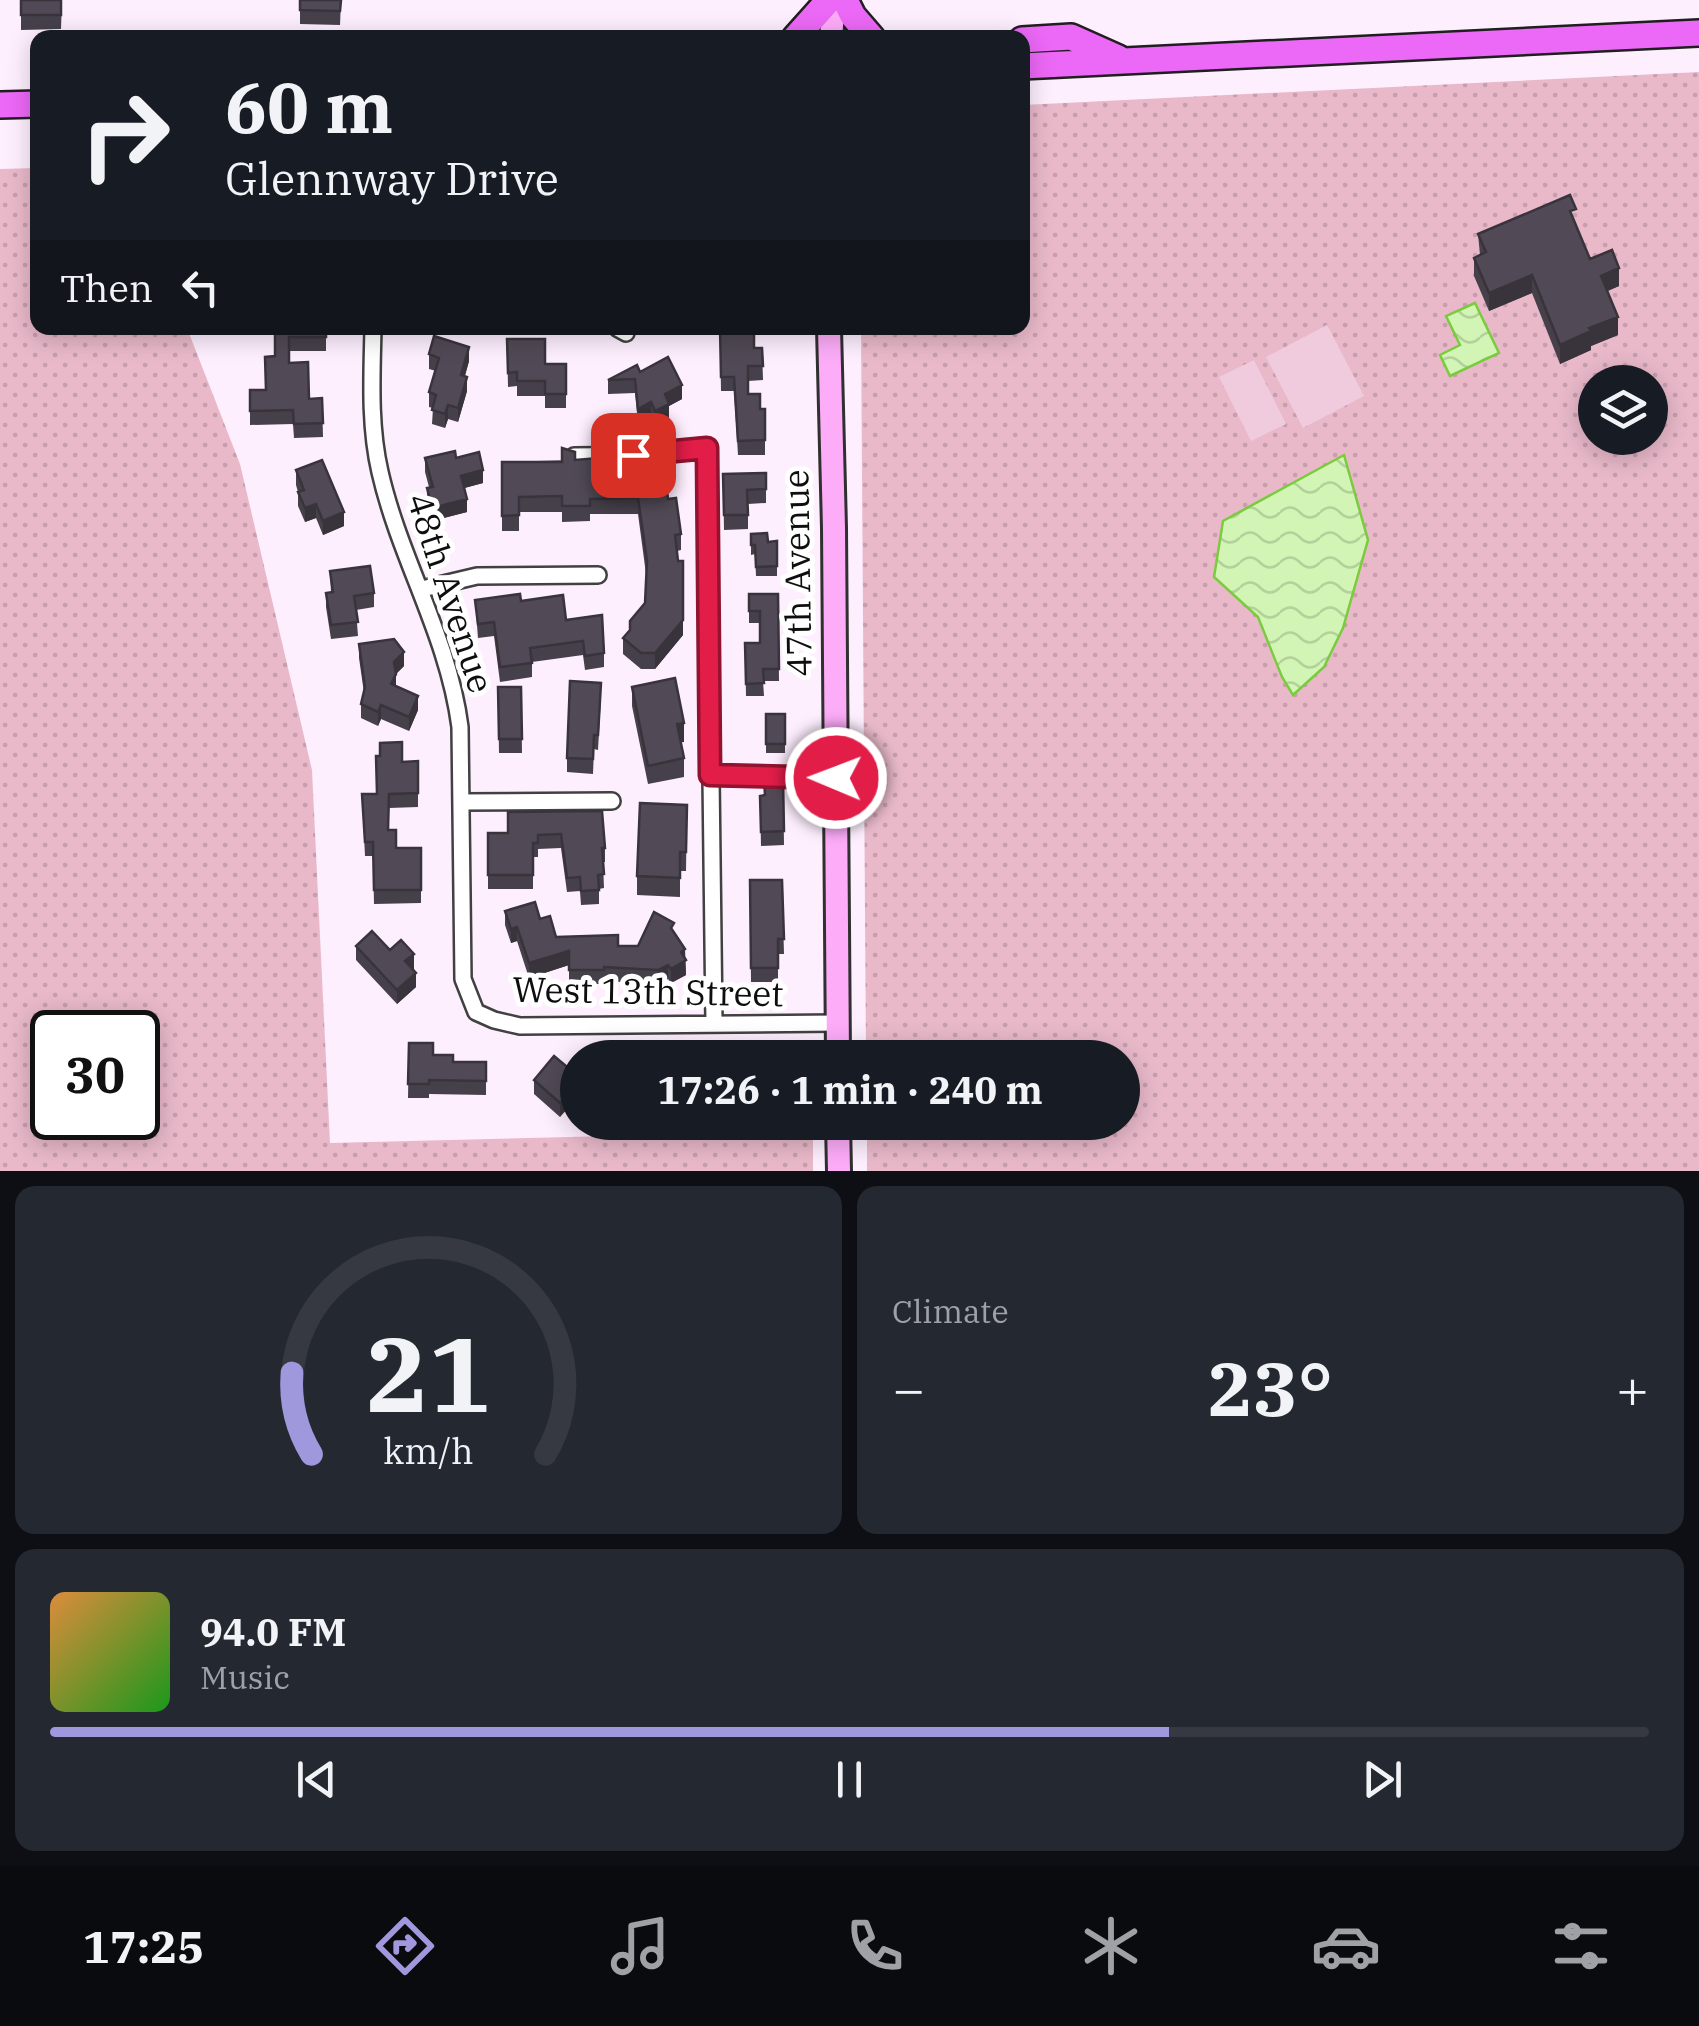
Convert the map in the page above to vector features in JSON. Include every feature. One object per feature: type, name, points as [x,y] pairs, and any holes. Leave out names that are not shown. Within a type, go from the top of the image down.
[{"type":"main road","points":[[803,30],[832,0]]},
{"type":"main road","points":[[831,30],[832,0]]},
{"type":"main road","points":[[845,0],[865,30]]},
{"type":"main road","points":[[1030,66],[1699,33]]},
{"type":"main road","points":[[1030,40],[1071,38],[1123,60]]},
{"type":"main road","points":[[0,105],[30,104]]},
{"type":"main road","name":"47th Avenue","points":[[828,335],[837,1040]]},
{"type":"main road","points":[[838,1140],[839,1171]]},
{"type":"street","name":"48th Avenue","points":[[373,335],[372,410],[380,472],[455,686],[460,727],[463,979],[468,997]]},
{"type":"street","points":[[574,456],[662,455],[707,448],[714,1024]]},
{"type":"street","points":[[422,589],[477,576],[598,575]]},
{"type":"street","points":[[710,775],[836,778]]},
{"type":"street","points":[[461,802],[612,801]]},
{"type":"street","name":"West 13th Street","points":[[468,997],[476,1012],[520,1026],[837,1023]]},
{"type":"shaded area","points":[[1699,72],[1699,1171],[867,1171],[867,1140],[1140,1140],[1140,1040],[866,1040],[861,335],[1030,335],[1030,105]]},
{"type":"shaded area","points":[[30,168],[30,335],[190,335],[240,464],[312,770],[330,1143],[560,1137],[813,1140],[813,1171],[0,1171],[0,169]]},
{"type":"shaded area","points":[[1327,325],[1364,396],[1303,428],[1266,357]]},
{"type":"shaded area","points":[[1254,360],[1286,424],[1251,441],[1219,377]]},
{"type":"water","points":[[1475,303],[1499,353],[1450,376],[1440,355],[1460,345],[1446,316]]},
{"type":"water","points":[[1344,455],[1368,540],[1343,628],[1324,667],[1293,695],[1258,617],[1214,577],[1223,521]]},
{"type":"building","points":[[21,0],[61,0],[61,15],[21,15]]},
{"type":"building","points":[[300,0],[341,0],[340,11],[300,10]]},
{"type":"building","points":[[1570,195],[1576,209],[1570,211],[1590,259],[1612,250],[1619,268],[1601,276],[1618,317],[1560,345],[1532,275],[1489,293],[1474,258],[1486,252],[1478,234]]},
{"type":"building","points":[[275,335],[326,335],[289,337],[289,363],[308,362],[309,399],[322,398],[323,423],[294,424],[293,410],[250,411],[250,390],[266,390],[265,357],[275,356]]},
{"type":"building","points":[[720,335],[754,335],[754,348],[762,348],[763,366],[748,366],[748,394],[760,394],[760,409],[765,409],[765,440],[738,441],[734,377],[721,377]]},
{"type":"building","points":[[434,336],[469,347],[461,375],[467,377],[458,408],[448,405],[445,414],[432,410],[436,395],[429,392],[439,358],[429,354]]},
{"type":"building","points":[[507,339],[545,339],[545,364],[566,364],[566,394],[545,394],[545,381],[517,381],[517,372],[508,373]]},
{"type":"building","points":[[668,357],[682,385],[665,394],[669,404],[655,411],[651,402],[638,409],[635,379],[608,380],[637,365],[640,372]]},
{"type":"building","points":[[562,448],[575,452],[575,460],[622,456],[622,480],[647,477],[645,462],[663,459],[668,499],[676,498],[681,534],[675,535],[678,561],[683,561],[683,620],[655,653],[641,653],[623,638],[630,630],[630,621],[645,603],[647,561],[638,498],[590,499],[590,506],[562,506],[562,496],[519,497],[519,515],[502,516],[502,462],[562,462]]},
{"type":"building","points":[[455,451],[456,458],[479,452],[483,470],[461,476],[467,499],[432,508],[427,488],[433,487],[425,458]]},
{"type":"building","points":[[322,460],[344,512],[323,521],[316,504],[305,508],[298,492],[304,490],[296,470]]},
{"type":"building","points":[[766,473],[766,489],[747,490],[748,515],[724,515],[723,474]]},
{"type":"building","points":[[767,533],[768,542],[777,541],[777,566],[756,567],[751,534]]},
{"type":"building","points":[[370,566],[374,593],[354,596],[358,622],[331,625],[326,593],[333,592],[330,571]]},
{"type":"building","points":[[520,594],[521,601],[563,595],[566,620],[602,615],[604,653],[585,656],[583,641],[530,648],[532,663],[500,667],[494,622],[478,624],[475,600]]},
{"type":"building","points":[[749,594],[778,594],[779,669],[763,669],[764,683],[746,684],[745,643],[760,643],[760,611],[749,611]]},
{"type":"building","points":[[394,639],[404,652],[394,662],[396,674],[391,684],[418,696],[409,717],[381,705],[378,712],[361,704],[365,687],[359,644]]},
{"type":"building","points":[[675,678],[684,723],[677,724],[684,758],[648,766],[632,687]]},
{"type":"building","points":[[570,681],[601,683],[593,759],[567,758]]},
{"type":"building","points":[[498,687],[521,687],[522,739],[499,739]]},
{"type":"building","points":[[766,714],[785,714],[785,744],[766,744]]},
{"type":"building","points":[[402,742],[402,762],[418,761],[418,793],[389,794],[388,830],[396,830],[396,848],[421,848],[421,890],[374,890],[373,842],[365,842],[362,794],[377,794],[376,756],[380,756],[380,743]]},
{"type":"building","points":[[783,778],[784,831],[761,832],[760,796],[765,795],[764,779]]},
{"type":"building","points":[[640,803],[687,805],[686,852],[680,852],[680,878],[637,876]]},
{"type":"building","points":[[602,811],[605,848],[604,874],[598,875],[599,890],[581,891],[580,877],[567,878],[561,834],[538,835],[538,843],[533,843],[533,875],[488,875],[488,833],[508,833],[508,812]]},
{"type":"building","points":[[750,880],[782,880],[784,939],[778,939],[778,968],[751,968]]},
{"type":"building","points":[[535,902],[540,919],[550,916],[556,937],[618,935],[618,946],[638,946],[654,912],[674,923],[671,928],[685,949],[681,952],[686,960],[671,969],[668,965],[658,970],[569,970],[569,951],[529,963],[517,927],[511,929],[505,911]]},
{"type":"building","points":[[372,931],[390,950],[401,940],[414,954],[405,961],[416,973],[397,990],[356,946]]},
{"type":"building","points":[[409,1043],[433,1043],[433,1055],[453,1055],[453,1062],[486,1062],[486,1081],[429,1080],[429,1084],[408,1084]]},
{"type":"building","points":[[554,1056],[560,1061],[560,1103],[534,1080]]},
{"type":"route","points":[[633,455],[707,448],[710,775],[836,778]]}]
